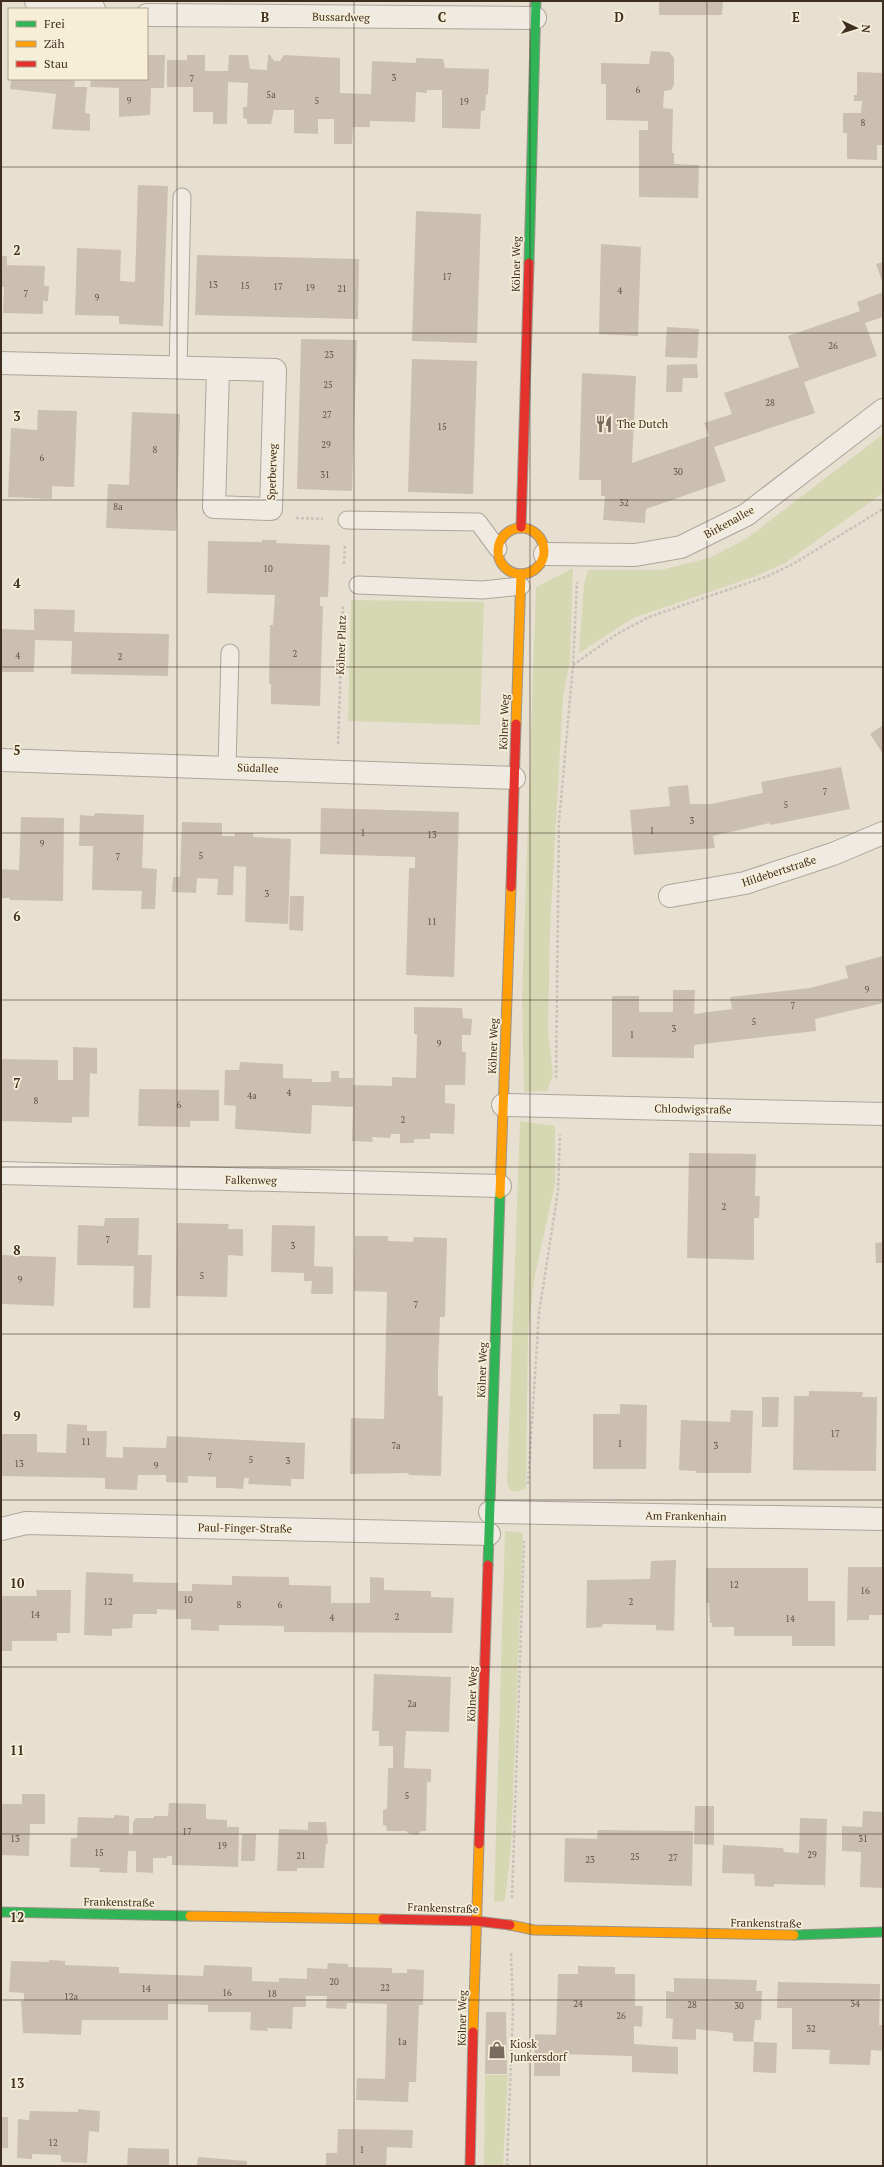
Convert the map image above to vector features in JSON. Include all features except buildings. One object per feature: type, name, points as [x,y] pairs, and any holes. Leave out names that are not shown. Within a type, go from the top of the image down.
[{"type":"street","points":[[36,1],[87,8]]},
{"type":"street","name":"Bussardweg","points":[[148,15],[535,10]]},
{"type":"street","name":"Kölner Weg","points":[[521,527],[535,10]]},
{"type":"street","name":"Sperberweg","points":[[1,363],[178,369],[275,370],[271,509],[214,506],[218,370]]},
{"type":"street","name":"Birkenallee","points":[[545,554],[580,553],[635,556],[681,547],[746,516],[883,410]]},
{"type":"street","points":[[521,527],[536,532],[545,546],[545,554],[543,560],[534,571],[521,580],[501,564],[498,549],[500,542],[508,532],[521,527]]},
{"type":"street","name":"Kölner Weg","points":[[470,2166],[476,1921],[521,580]]},
{"type":"street","name":"Südallee","points":[[1,760],[514,778]]},
{"type":"street","name":"Hildebertstraße","points":[[670,896],[745,883],[833,854],[883,833]]},
{"type":"street","name":"Chlodwigstraße","points":[[504,1105],[557,1105],[883,1114]]},
{"type":"street","name":"Falkenweg","points":[[1,1173],[500,1186]]},
{"type":"street","name":"Am Frankenhain","points":[[489,1523],[526,1513],[883,1519]]},
{"type":"street","name":"Paul-Finger-Straße","points":[[1,1528],[26,1523],[489,1523]]},
{"type":"street","name":"Frankenstraße","points":[[1,1912],[476,1921],[511,1925],[534,1930],[818,1936],[883,1932]]},
{"type":"lane","points":[[178,369],[182,197]]},
{"type":"lane","points":[[347,520],[478,522],[498,549]]},
{"type":"lane","points":[[358,585],[483,590],[521,580]]},
{"type":"lane","points":[[227,767],[230,653]]},
{"type":"path","points":[[271,509],[280,518],[347,520],[344,570]]},
{"type":"path","points":[[573,665],[617,634],[649,617],[768,576],[793,564],[883,509]]},
{"type":"path","points":[[507,2166],[513,2009],[511,1925],[526,1513],[539,1313],[558,1191],[560,1128],[556,1088],[559,822],[573,665],[580,553]]},
{"type":"path","name":"Kölner Platz","points":[[337,771],[343,600]]},
{"type":"green space","points":[[883,434],[883,493],[785,563],[756,576],[633,618],[579,653],[584,584],[588,570],[661,570],[709,558],[746,539]]},
{"type":"green space","points":[[573,568],[570,661],[563,697],[550,928],[548,1031],[553,1075],[547,1091],[524,1092],[522,998],[536,587]]},
{"type":"green space","points":[[351,600],[484,602],[480,725],[348,721]]},
{"type":"green space","points":[[520,1121],[555,1126],[555,1184],[535,1275],[528,1329],[526,1489],[514,1492],[509,1489],[507,1482]]},
{"type":"green space","points":[[505,1531],[523,1533],[511,1847],[505,1901],[494,1902]]},
{"type":"green space","points":[[485,2075],[508,2075],[503,2166],[484,2166]]},
{"type":"traffic: fast","points":[[529,263],[536,1]]},
{"type":"traffic: fast","points":[[488,1565],[500,1194]]},
{"type":"traffic: fast","points":[[1,1912],[190,1916]]},
{"type":"traffic: fast","points":[[794,1935],[883,1932]]},
{"type":"traffic: slow","points":[[526,528],[538,534],[543,542],[544,551],[543,560],[538,568],[530,573],[516,574],[504,568],[499,560],[498,546],[504,534],[512,529],[526,528]]},
{"type":"traffic: slow","points":[[516,724],[521,574]]},
{"type":"traffic: slow","points":[[500,1194],[511,887]]},
{"type":"traffic: slow","points":[[473,2032],[479,1844]]},
{"type":"traffic: slow","points":[[190,1916],[383,1919]]},
{"type":"traffic: slow","points":[[510,1925],[534,1930],[794,1935]]},
{"type":"traffic: jam","points":[[521,527],[529,263]]},
{"type":"traffic: jam","points":[[511,887],[516,724]]},
{"type":"traffic: jam","points":[[479,1844],[488,1565]]},
{"type":"traffic: jam","points":[[383,1919],[476,1921],[510,1925]]},
{"type":"traffic: jam","points":[[470,2166],[473,2032]]},
{"type":"place","name":"The Dutch","points":[[604,424]]},
{"type":"place","name":"Kiosk Junkersdorf","points":[[497,2050]]}]
